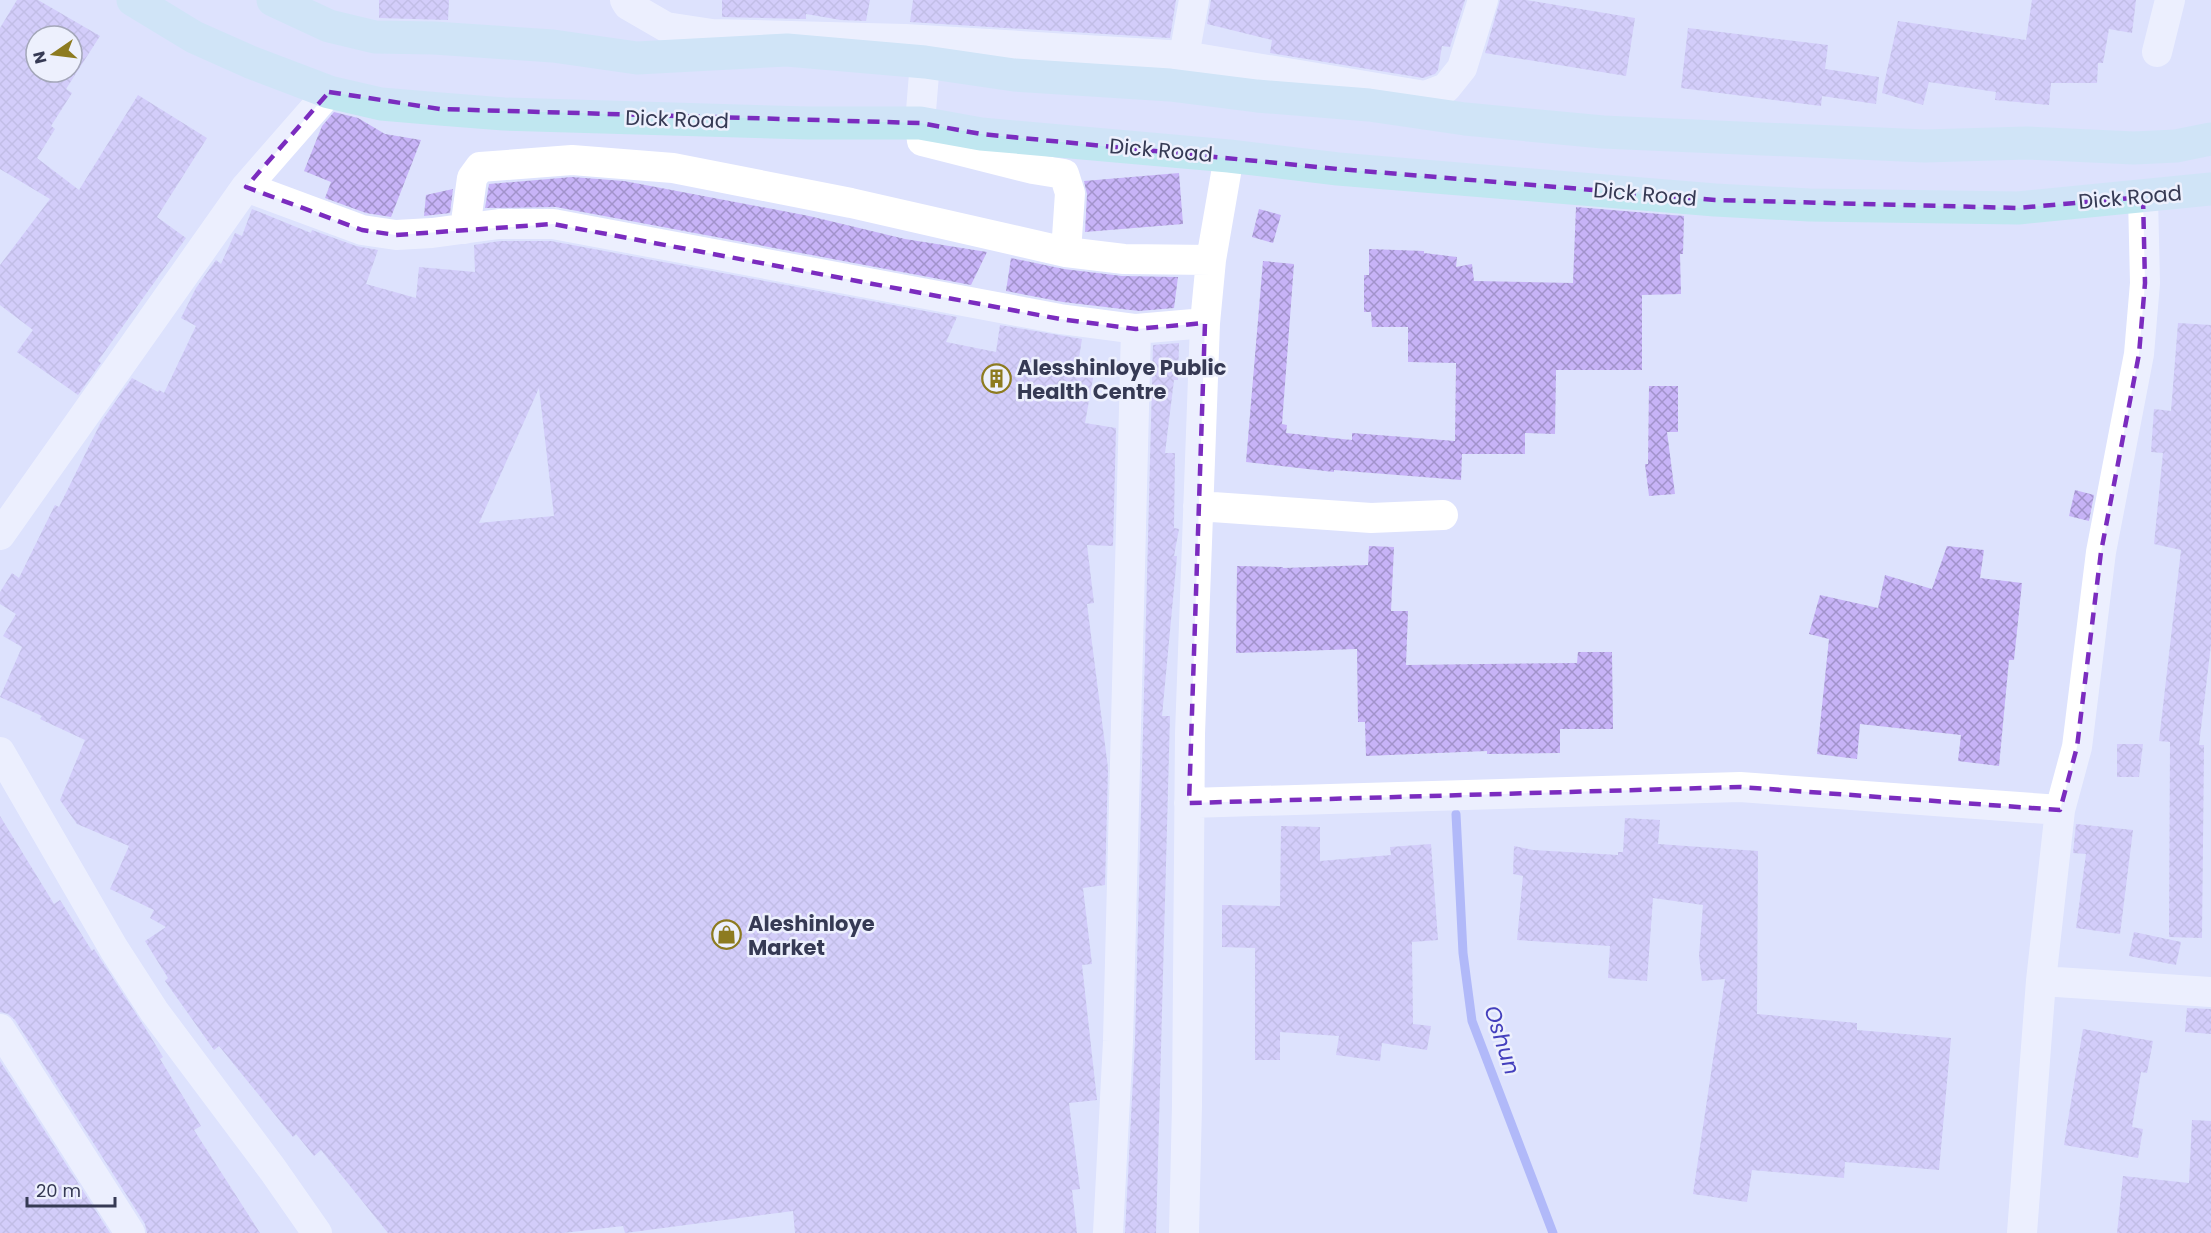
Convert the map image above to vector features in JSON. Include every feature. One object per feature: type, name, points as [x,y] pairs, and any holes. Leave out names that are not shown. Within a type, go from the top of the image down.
[{"type":"main road","name":"Dick Road","points":[[133,0],[195,37],[250,62],[329,92],[381,104],[504,114],[807,123],[920,123],[981,134],[1229,156],[1338,169],[1716,200],[1809,205],[2018,207],[2211,189]]},
{"type":"main road","points":[[273,0],[328,26],[375,37],[434,38],[553,46],[637,58],[787,50],[925,62],[1014,75],[1170,85],[1257,96],[1369,105],[1465,119],[1603,132],[1925,146],[2026,143],[2134,148],[2175,146],[2211,139]]},
{"type":"street","points":[[625,0],[628,5],[666,27],[712,34],[905,39],[1184,56],[1425,96],[1446,87],[1462,68],[1483,0]]},
{"type":"street","points":[[1184,56],[1194,0]]},
{"type":"street","points":[[2157,52],[2170,0]]},
{"type":"street","points":[[925,62],[920,123],[922,141],[1033,169],[1064,174],[1070,194],[1066,252]]},
{"type":"street","points":[[0,535],[246,188],[329,92]]},
{"type":"street","points":[[1184,1233],[1189,803],[1205,323],[1211,260],[1229,156]]},
{"type":"street","points":[[465,229],[472,178],[480,167],[572,160],[673,168],[851,202],[1066,252],[1124,259],[1211,260]]},
{"type":"street","points":[[246,188],[362,230],[396,234],[499,224],[553,224],[1060,319],[1136,329],[1205,323]]},
{"type":"street","points":[[2022,1233],[2041,981],[2060,810],[2077,747],[2101,552],[2139,354],[2145,283],[2143,197]]},
{"type":"street","points":[[1108,1233],[1118,1041],[1136,329]]},
{"type":"street","points":[[1198,506],[1371,518],[1443,515]]},
{"type":"street","points":[[0,752],[114,949],[154,1011],[273,1170],[317,1233]]},
{"type":"street","points":[[1189,803],[1740,787],[2060,810]]},
{"type":"street","points":[[2041,981],[2211,992]]},
{"type":"street","points":[[0,1029],[130,1233]]},
{"type":"highlighted area","points":[[329,92],[440,109],[920,123],[981,134],[1338,169],[1715,200],[2018,208],[2143,197],[2145,283],[2139,354],[2101,552],[2077,747],[2060,810],[1740,787],[1189,803],[1205,323],[1136,329],[1060,319],[553,224],[396,235],[362,230],[246,187]]},
{"type":"building","points":[[17,0],[38,0],[79,24],[24,24],[24,84],[69,84],[66,89],[72,93],[51,126],[55,129],[37,158],[79,190],[138,95],[207,138],[157,217],[186,238],[98,361],[101,363],[78,395],[17,352],[33,330],[0,305],[0,265],[50,199],[0,169],[0,28]]},
{"type":"building","points":[[379,0],[449,0],[448,20],[379,18]]},
{"type":"building","points":[[722,0],[870,0],[866,21],[841,20],[806,14],[806,19],[722,17]]},
{"type":"building","points":[[913,0],[1176,0],[1170,38],[910,22]]},
{"type":"building","points":[[1211,0],[1465,0],[1450,47],[1442,46],[1438,70],[1435,74],[1423,78],[1270,53],[1272,40],[1207,24]]},
{"type":"building","points":[[1500,0],[1526,0],[1635,18],[1626,76],[1485,53]]},
{"type":"building","points":[[2032,0],[2136,0],[2132,33],[2109,29],[2103,63],[2098,63],[2097,83],[2051,83],[2049,105],[1995,100],[1996,92],[1929,82],[1923,105],[1882,93],[1898,21],[2026,40]]},
{"type":"building","points":[[84,27],[100,36],[84,61]]},
{"type":"building","points":[[1688,28],[1828,45],[1825,69],[1879,77],[1876,104],[1822,96],[1821,106],[1681,88]]},
{"type":"building","points":[[334,112],[358,118],[385,134],[421,140],[391,217],[366,213],[325,198],[331,182],[304,171],[322,126]]},
{"type":"building","points":[[1179,173],[1183,224],[1085,232],[1087,194],[1084,181]]},
{"type":"building","points":[[572,177],[624,181],[809,216],[905,239],[987,252],[971,285],[556,207],[485,208],[489,184]]},
{"type":"building","points":[[453,189],[450,213],[424,216],[426,195]]},
{"type":"building","points":[[1576,207],[1684,216],[1683,254],[1680,254],[1681,294],[1642,295],[1642,370],[1556,370],[1555,434],[1525,433],[1525,454],[1462,454],[1461,480],[1334,470],[1334,472],[1246,462],[1263,261],[1294,264],[1282,424],[1287,425],[1286,433],[1352,440],[1352,433],[1455,441],[1456,363],[1408,362],[1408,327],[1372,327],[1371,312],[1364,312],[1364,275],[1369,275],[1369,249],[1424,251],[1424,253],[1457,257],[1456,267],[1472,264],[1474,281],[1573,283]]},
{"type":"building","points":[[252,209],[311,233],[312,230],[356,246],[378,250],[366,284],[416,298],[419,267],[475,272],[474,245],[500,241],[551,241],[957,317],[946,342],[996,352],[1000,325],[1082,339],[1077,370],[1094,373],[1085,423],[1116,428],[1113,546],[1087,545],[1094,603],[1087,604],[1108,768],[1105,885],[1083,888],[1092,964],[1082,965],[1097,1100],[1069,1103],[1080,1189],[1072,1190],[1077,1233],[795,1233],[793,1211],[625,1233],[623,1226],[563,1233],[388,1233],[321,1150],[314,1156],[296,1134],[293,1137],[219,1046],[214,1050],[165,981],[168,978],[145,941],[166,927],[150,918],[154,910],[110,889],[129,846],[77,824],[60,800],[85,740],[40,719],[42,716],[0,697],[22,647],[3,636],[16,614],[0,604],[0,592],[12,573],[19,578],[55,505],[59,507],[101,422],[132,378],[164,393],[196,326],[181,318],[196,288],[216,260],[221,264],[235,233],[242,236]],"holes":[[[539,388],[554,516],[479,523]]]},
{"type":"building","points":[[1259,209],[1281,215],[1273,243],[1252,237]]},
{"type":"building","points":[[1011,258],[1064,269],[1122,276],[1178,277],[1174,308],[1139,311],[1063,302],[1006,291]]},
{"type":"building","points":[[2178,323],[2211,325],[2211,645],[2199,745],[2204,745],[2202,938],[2169,937],[2170,742],[2159,741],[2181,550],[2154,544],[2163,453],[2151,452],[2154,409],[2171,411]]},
{"type":"building","points":[[1179,343],[1178,380],[1174,380],[1165,453],[1175,453],[1174,528],[1179,529],[1174,556],[1177,556],[1162,716],[1170,716],[1156,1233],[1125,1233],[1135,1041],[1153,345]]},
{"type":"building","points":[[1649,386],[1678,386],[1678,432],[1667,432],[1675,494],[1649,496],[1645,464],[1648,464]]},
{"type":"building","points":[[2075,490],[2094,495],[2089,521],[2069,516]]},
{"type":"building","points":[[1369,546],[1394,547],[1391,611],[1408,611],[1406,665],[1577,663],[1578,652],[1612,652],[1613,729],[1560,729],[1560,753],[1487,754],[1487,751],[1366,756],[1365,722],[1358,722],[1357,649],[1236,653],[1237,566],[1283,568],[1368,565]]},
{"type":"building","points":[[1947,546],[1984,550],[1980,578],[2022,583],[2014,660],[2009,660],[1999,766],[1958,761],[1961,735],[1860,724],[1857,759],[1817,754],[1829,639],[1809,634],[1820,595],[1878,608],[1885,575],[1932,589]]},
{"type":"building","points":[[2117,744],[2143,744],[2139,777],[2117,777]]},
{"type":"building","points":[[0,816],[54,904],[60,900],[144,1026],[163,1057],[160,1059],[201,1126],[194,1130],[260,1233],[147,1233],[145,1224],[15,1020],[8,1014],[0,1012]]},
{"type":"building","points":[[1625,818],[1660,820],[1658,844],[1758,851],[1757,1014],[1857,1023],[1857,1030],[1951,1038],[1939,1170],[1845,1162],[1844,1178],[1752,1170],[1747,1202],[1693,1194],[1725,979],[1702,981],[1699,956],[1703,905],[1653,898],[1647,981],[1608,978],[1610,946],[1517,940],[1523,876],[1513,874],[1514,846],[1533,850],[1618,855],[1618,852],[1623,852]]},
{"type":"building","points":[[2076,824],[2133,830],[2120,934],[2076,928],[2086,854],[2073,853]]},
{"type":"building","points":[[1281,826],[1320,827],[1320,861],[1391,855],[1390,847],[1431,844],[1438,940],[1412,942],[1413,1024],[1431,1026],[1427,1050],[1382,1043],[1380,1061],[1336,1055],[1339,1036],[1280,1032],[1280,1060],[1255,1060],[1255,948],[1222,947],[1222,905],[1280,906]]},
{"type":"building","points":[[2134,932],[2181,942],[2176,965],[2129,956]]},
{"type":"building","points":[[2187,1008],[2211,1009],[2211,1034],[2185,1032]]},
{"type":"building","points":[[2083,1029],[2153,1041],[2147,1073],[2141,1072],[2132,1127],[2143,1129],[2138,1158],[2064,1145]]},
{"type":"building","points":[[0,1061],[110,1233],[0,1233]]},
{"type":"building","points":[[2192,1120],[2211,1121],[2211,1233],[2117,1233],[2123,1176],[2189,1183]]},
{"type":"waterway","name":"Oshun","points":[[1456,814],[1463,953],[1472,1021],[1553,1233]]},
{"type":"place","name":"Alesshinloye Public Health Centre","points":[[996,379]]},
{"type":"place","name":"Aleshinloye Market","points":[[727,935]]}]
